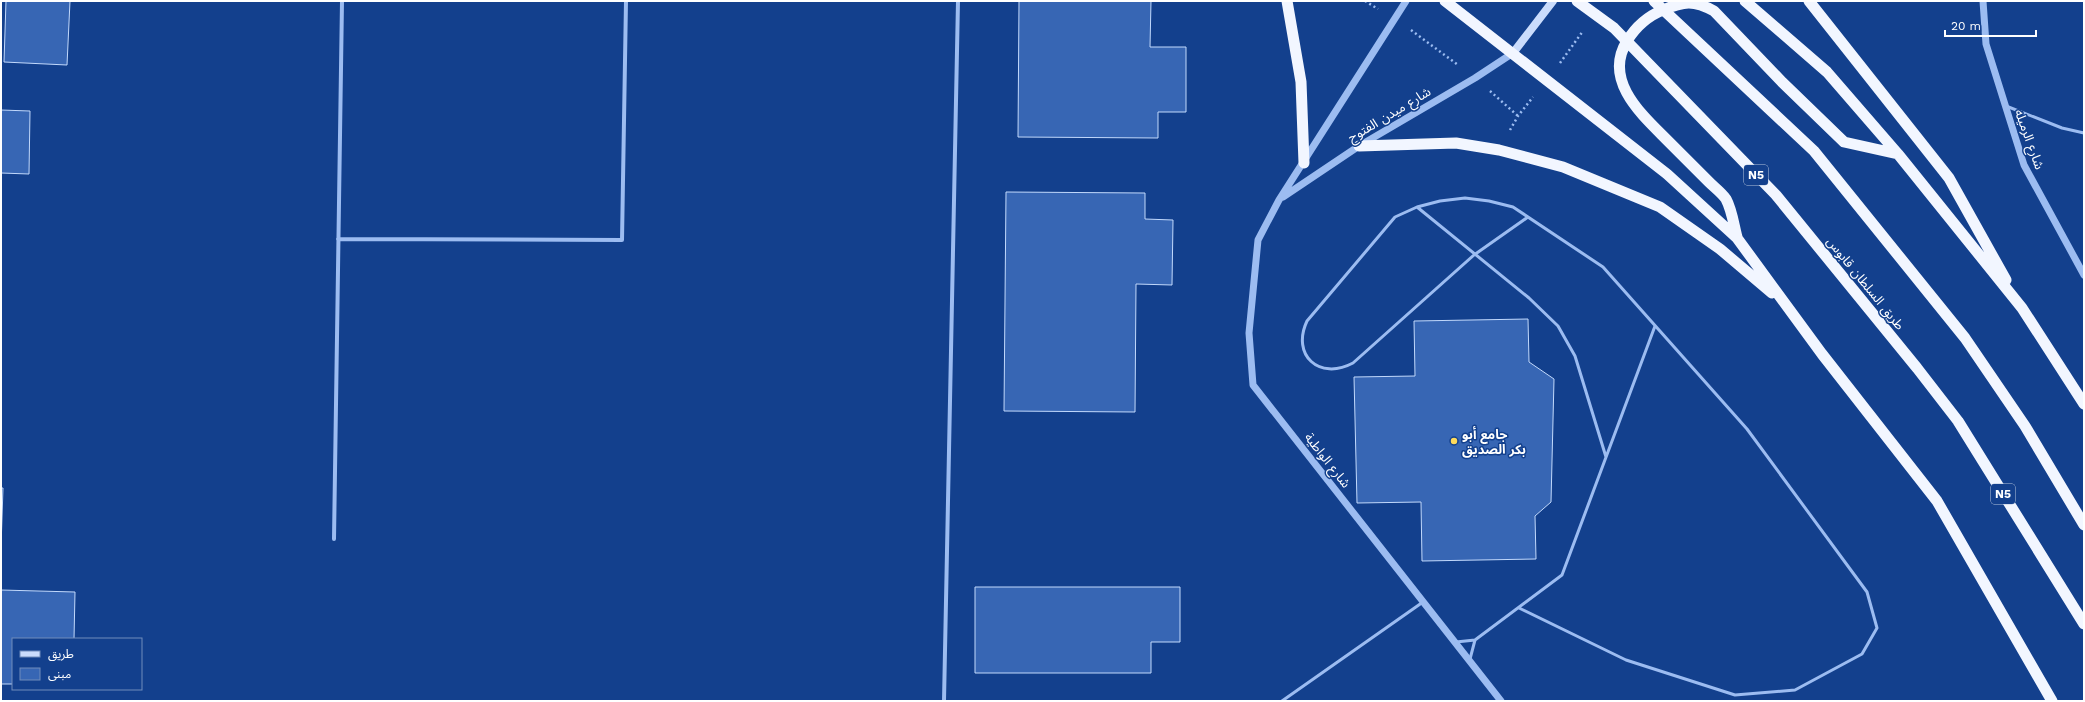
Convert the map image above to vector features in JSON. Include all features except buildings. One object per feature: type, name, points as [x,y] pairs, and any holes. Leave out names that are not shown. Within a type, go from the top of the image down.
[{"type":"highway","points":[[1287,1],[1301,82],[1304,163]]},
{"type":"highway","points":[[1445,1],[1667,174],[1737,238],[1822,354],[1937,501],[2052,701]]},
{"type":"highway","name":"طريق السلطان قابوس","points":[[1577,1],[1614,28],[1776,195],[1917,368],[1958,421],[2084,624]]},
{"type":"highway","points":[[1654,1],[1814,151],[1965,338],[2025,426],[2084,525]]},
{"type":"highway","points":[[1745,1],[1827,72],[1898,154],[2022,308]]},
{"type":"highway","points":[[1809,1],[1949,178],[2022,308],[2084,404]]},
{"type":"highway","points":[[1737,238],[1726,199],[1648,121],[1628,98],[1623,88],[1619,61],[1622,49],[1636,30],[1645,21],[1660,11],[1688,2],[1702,5],[1714,11],[1782,82],[1844,142],[1898,154]]},
{"type":"highway","points":[[1358,146],[1456,143],[1500,150],[1563,167],[1660,207],[1720,249],[1786,304]]},
{"type":"main road","points":[[1513,53],[1553,1]]},
{"type":"street","points":[[334,539],[342,1]]},
{"type":"street","points":[[338,239],[622,240],[626,1]]},
{"type":"street","points":[[944,701],[958,1]]},
{"type":"street","name":"شارع الواطية","points":[[1406,1],[1280,200],[1258,240],[1250,333],[1253,385],[1501,701]]},
{"type":"street","name":"شارع الرميله","points":[[1983,1],[1986,44],[2024,165],[2084,275]]},
{"type":"street","name":"شارع ميدن الفتوح","points":[[1280,200],[1358,146],[1475,78],[1513,53]]},
{"type":"lane","points":[[2006,106],[2062,128],[2084,133]]},
{"type":"lane","points":[[1519,608],[1626,660],[1735,695],[1795,690],[1862,654],[1876,628],[1867,592],[1747,429],[1603,267],[1528,217],[1513,207],[1489,201],[1465,198],[1440,201],[1417,207],[1395,217],[1307,321],[1301,340],[1308,358],[1315,365],[1334,370],[1352,363],[1474,254],[1528,217]]},
{"type":"lane","points":[[1417,207],[1529,298],[1558,326],[1575,356],[1606,457]]},
{"type":"lane","points":[[1455,642],[1475,640],[1562,576],[1655,326]]},
{"type":"lane","points":[[1282,701],[1424,602]]},
{"type":"lane","points":[[1469,661],[1475,640]]},
{"type":"path","points":[[1365,1],[1395,19],[1475,78],[1518,116]]},
{"type":"place","name":"جامع أبو بكر الصديق","points":[[1454,441]]}]
